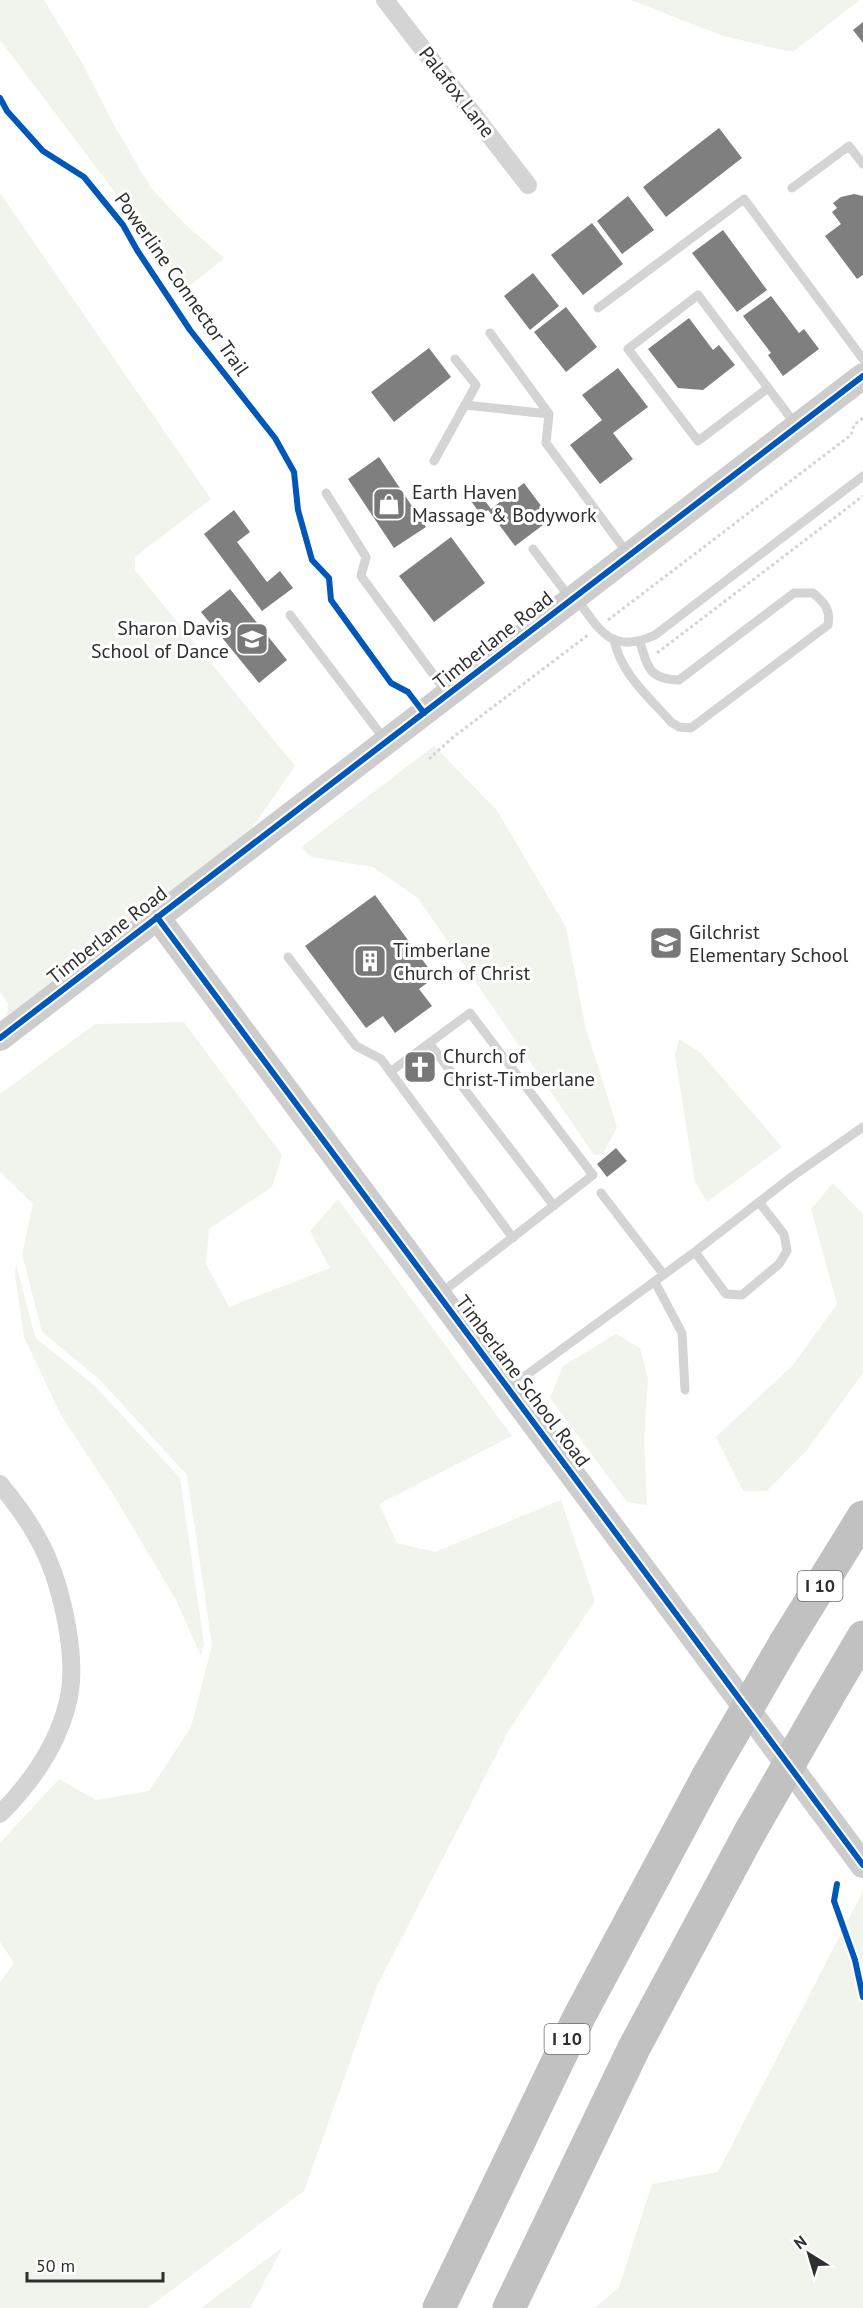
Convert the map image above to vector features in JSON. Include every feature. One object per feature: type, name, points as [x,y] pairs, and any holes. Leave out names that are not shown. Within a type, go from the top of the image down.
[{"type":"highway","name":"I 10","points":[[439,2308],[579,2017],[708,1776],[860,1520]]},
{"type":"highway","points":[[508,2308],[623,2069],[750,1832],[863,1637]]},
{"type":"highway","points":[[826,1700],[863,1653]]},
{"type":"street","name":"Palafox Lane","points":[[385,0],[528,185]]},
{"type":"street","name":"Timberlane Road","points":[[0,1038],[863,376]]},
{"type":"street","name":"Timberlane School Road","points":[[157,917],[863,1865]]},
{"type":"street","points":[[0,1484],[38,1537],[54,1575],[66,1618],[70,1660],[69,1699],[53,1744],[30,1779],[0,1814]]},
{"type":"lane","points":[[792,188],[849,146],[863,164]]},
{"type":"lane","points":[[598,308],[744,199],[863,359]]},
{"type":"lane","points":[[768,388],[698,441],[628,349],[698,295],[798,427]]},
{"type":"lane","points":[[490,333],[549,414],[546,443],[630,555]]},
{"type":"lane","points":[[434,461],[476,385],[455,359]]},
{"type":"lane","points":[[465,405],[549,414]]},
{"type":"lane","points":[[532,549],[598,627],[622,644],[640,642],[655,635],[863,476]]},
{"type":"lane","points":[[326,493],[366,557],[361,576],[448,695]]},
{"type":"lane","points":[[614,639],[616,653],[624,667],[670,722],[679,727],[691,728],[828,625],[828,609],[813,593],[794,593],[679,680],[665,680],[655,675],[647,665],[640,642]]},
{"type":"lane","points":[[290,615],[386,742]]},
{"type":"lane","points":[[288,957],[356,1046],[381,1059],[513,1238]]},
{"type":"lane","points":[[390,1072],[470,1013],[593,1175],[439,1295]]},
{"type":"lane","points":[[429,1043],[554,1206]]},
{"type":"lane","points":[[508,1389],[863,1127]]},
{"type":"lane","points":[[601,1193],[664,1275]]},
{"type":"lane","points":[[695,1252],[726,1294],[742,1294],[779,1264],[787,1251],[784,1234],[759,1202]]},
{"type":"lane","points":[[655,1282],[682,1333],[685,1390]]},
{"type":"path","points":[[429,759],[452,738],[851,435],[854,425],[863,418]]},
{"type":"shaded area","points":[[0,0],[44,0],[81,61],[114,125],[151,188],[187,226],[224,258],[187,288],[0,40]]},
{"type":"shaded area","points":[[631,0],[860,0],[794,51],[787,51],[723,36]]},
{"type":"shaded area","points":[[0,193],[211,499],[135,557],[135,570],[295,766],[247,835],[0,1024],[0,1020],[7,1015],[8,1003],[0,992]]},
{"type":"shaded area","points":[[434,746],[496,809],[566,927],[585,1025],[617,1127],[603,1154],[594,1155],[418,898],[373,867],[311,857],[301,847]]},
{"type":"shaded area","points":[[184,1022],[282,1155],[272,1187],[209,1229],[206,1264],[229,1307],[330,1268],[310,1231],[338,1199],[512,1436],[379,1504],[397,1543],[435,1552],[561,1500],[595,1601],[509,1730],[377,1986],[304,2191],[148,2308],[0,2308],[0,1982],[14,1963],[0,1942],[0,1843],[59,1779],[96,1800],[149,1791],[191,1727],[212,1645],[187,1475],[100,1380],[42,1332],[22,1254],[33,1204],[0,1172],[0,1094],[95,1024]]},
{"type":"shaded area","points":[[679,1039],[701,1053],[782,1147],[707,1202],[695,1182],[675,1055]]},
{"type":"shaded area","points":[[833,1183],[863,1214],[863,1373],[807,1450],[767,1491],[743,1491],[716,1437],[793,1365],[837,1304],[811,1209]]},
{"type":"shaded area","points":[[16,1264],[37,1339],[95,1386],[180,1478],[204,1644],[201,1656],[175,1598],[111,1491],[61,1415],[32,1354],[24,1337],[15,1275]]},
{"type":"shaded area","points":[[616,1334],[640,1348],[648,1378],[644,1440],[647,1505],[627,1502],[550,1398],[563,1366]]},
{"type":"shaded area","points":[[863,1891],[863,2308],[595,2308],[619,2287],[652,2184],[718,2172]]},
{"type":"shaded area","points":[[283,2247],[250,2308],[201,2308]]},
{"type":"building","points":[[863,22],[863,43],[853,30]]},
{"type":"building","points":[[719,128],[742,158],[666,217],[643,187]]},
{"type":"building","points":[[854,194],[863,196],[863,275],[857,279],[825,236],[841,224],[832,212],[837,208],[833,203],[841,197]]},
{"type":"building","points":[[628,196],[654,230],[622,254],[597,221]]},
{"type":"building","points":[[592,223],[623,264],[583,295],[551,255]]},
{"type":"building","points":[[723,230],[767,290],[737,312],[692,253]]},
{"type":"building","points":[[533,273],[559,306],[530,330],[504,296]]},
{"type":"building","points":[[771,296],[799,333],[804,329],[819,349],[783,376],[768,355],[771,353],[743,316]]},
{"type":"building","points":[[566,307],[597,347],[566,372],[534,332]]},
{"type":"building","points":[[689,318],[713,350],[719,345],[735,365],[703,390],[678,388],[648,349]]},
{"type":"building","points":[[429,348],[451,377],[394,422],[371,392]]},
{"type":"building","points":[[618,368],[648,407],[613,433],[633,459],[600,484],[570,445],[602,420],[582,395]]},
{"type":"building","points":[[379,457],[426,527],[394,548],[348,479]]},
{"type":"building","points":[[524,483],[551,519],[515,546],[488,510],[481,515],[471,501],[480,494],[491,509]]},
{"type":"building","points":[[234,510],[250,532],[237,542],[267,582],[280,571],[293,588],[262,611],[204,534]]},
{"type":"building","points":[[451,537],[485,583],[434,622],[399,576]]},
{"type":"building","points":[[230,589],[287,660],[259,683],[201,612]]},
{"type":"building","name":"Timberlane Church of Christ","points":[[375,895],[435,977],[419,989],[432,1006],[395,1033],[383,1016],[366,1028],[305,946]]},
{"type":"building","points":[[616,1148],[627,1161],[607,1177],[597,1164]]},
{"type":"cycle path","name":"Powerline Connector Trail","points":[[0,98],[7,111],[43,151],[84,177],[123,225],[190,330],[275,438],[294,472],[298,510],[312,560],[329,578],[331,600],[391,683],[408,692],[424,713]]},
{"type":"cycle path","points":[[0,1038],[863,376]]},
{"type":"cycle path","points":[[157,917],[863,1865]]},
{"type":"cycle path","points":[[837,1884],[834,1901],[855,1960],[863,1997]]},
{"type":"place","name":"Earth Haven Massage & Bodywork","points":[[389,504]]},
{"type":"place","name":"Sharon Davis School of Dance","points":[[252,639]]},
{"type":"place","name":"Gilchrist Elementary School","points":[[666,943]]},
{"type":"place","name":"Timberlane Church of Christ","points":[[370,961]]},
{"type":"place","name":"Church of Christ-Timberlane","points":[[420,1067]]}]
